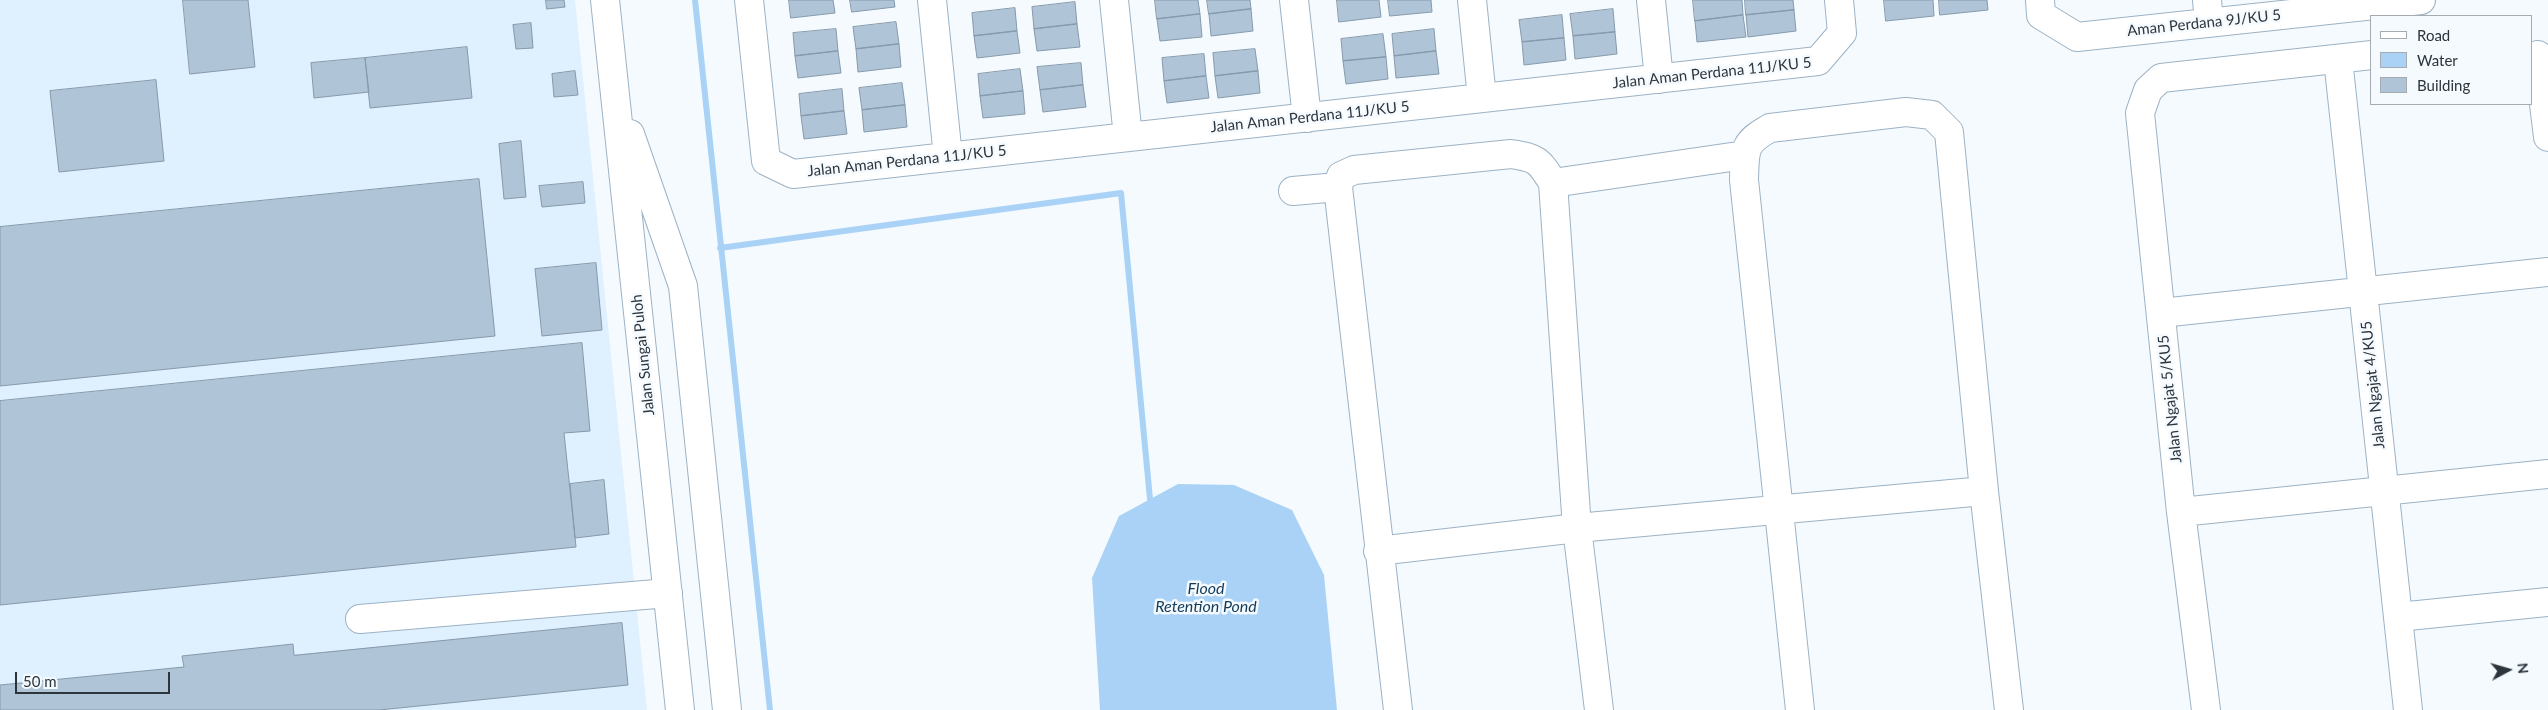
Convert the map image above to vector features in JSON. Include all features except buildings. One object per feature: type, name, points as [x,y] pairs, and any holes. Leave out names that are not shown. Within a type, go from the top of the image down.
[{"type":"street","name":"Jalan Sungai Puloh","points":[[605,0],[680,710]]},
{"type":"street","name":"Jalan Aman Perdana 11J/KU 5","points":[[749,0],[766,161],[792,174],[1818,61],[1842,32],[1839,0]]},
{"type":"street","points":[[932,0],[948,157]]},
{"type":"street","points":[[1114,0],[1128,137]]},
{"type":"street","points":[[1294,0],[1306,118]]},
{"type":"street","points":[[1472,0],[1482,98]]},
{"type":"street","points":[[1651,0],[1659,79]]},
{"type":"street","name":"Aman Perdana 9J/KU 5","points":[[2040,0],[2041,15],[2077,37],[2208,11],[2421,0]]},
{"type":"street","points":[[2539,53],[2548,137]]},
{"type":"street","points":[[2338,59],[2370,56]]},
{"type":"street","name":"Jalan Ngajat 5/KU5","points":[[2206,710],[2181,512],[2140,114],[2148,90],[2161,78],[2338,59]]},
{"type":"street","name":"Jalan Ngajat 4/KU5","points":[[2338,59],[2408,710]]},
{"type":"street","points":[[614,87],[683,286],[727,710]]},
{"type":"street","points":[[1800,710],[1777,510],[1744,180],[1745,155],[1752,138],[1770,128],[1906,112],[1932,115],[1949,132],[1984,490],[2009,710]]},
{"type":"street","points":[[1398,710],[1378,551],[1338,187],[1341,176],[1354,170],[1511,154],[1533,157],[1545,169],[1553,183],[1577,528],[1599,710]]},
{"type":"street","points":[[1553,183],[1745,155]]},
{"type":"street","points":[[1293,191],[1338,187]]},
{"type":"street","points":[[2161,313],[2548,272]]},
{"type":"street","points":[[2181,512],[2548,474]]},
{"type":"street","points":[[1378,551],[1577,528],[1984,490]]},
{"type":"street","points":[[360,619],[668,593]]},
{"type":"street","points":[[2398,617],[2548,602]]},
{"type":"shaded area","points":[[0,0],[575,0],[647,710],[0,710]]},
{"type":"water","name":"Flood Retention Pond","points":[[1178,484],[1234,485],[1292,510],[1324,575],[1337,710],[1100,710],[1092,578],[1119,516]]},
{"type":"waterway","points":[[695,0],[770,710]]},
{"type":"waterway","points":[[720,248],[1121,193],[1150,499]]}]
